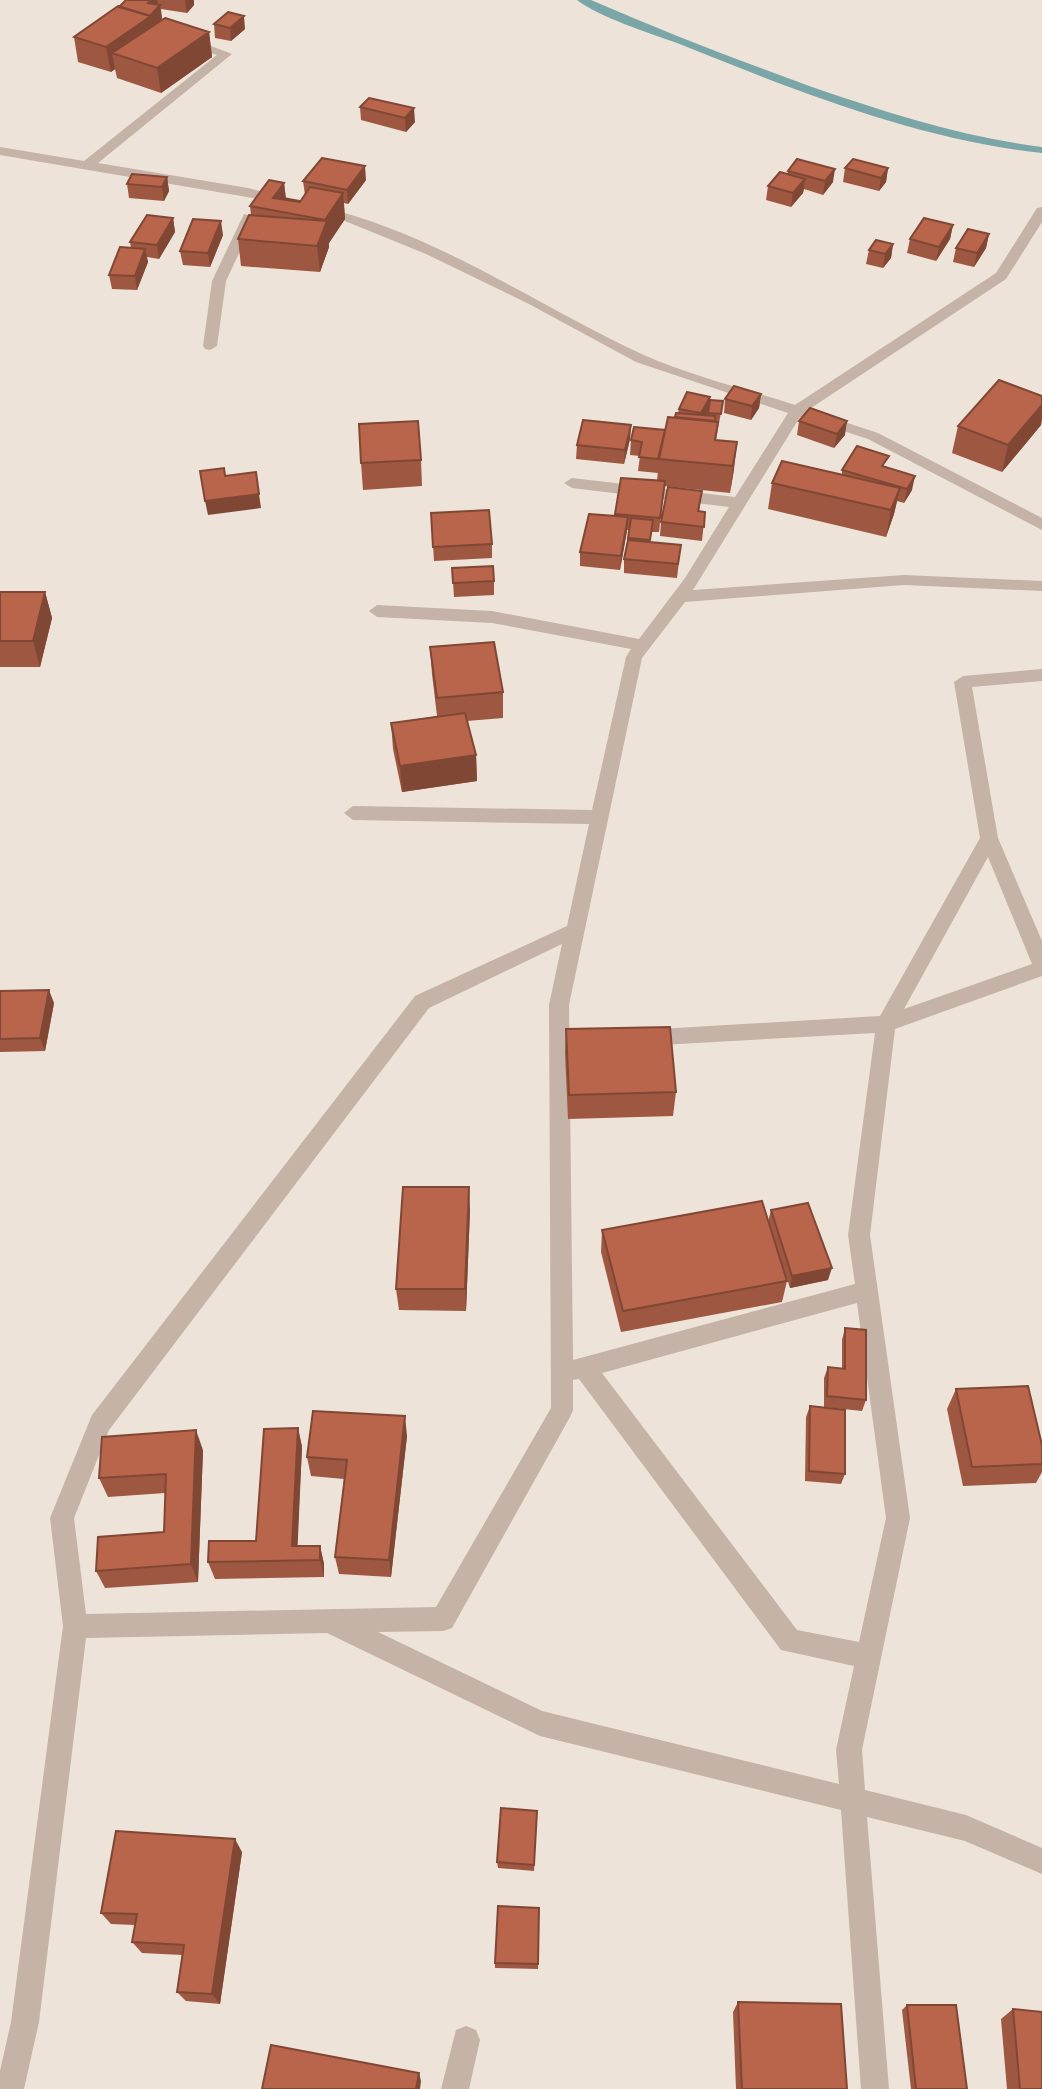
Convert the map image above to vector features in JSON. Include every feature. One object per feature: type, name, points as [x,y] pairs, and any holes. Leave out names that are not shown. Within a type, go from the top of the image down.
[{"type":"street","points":[[85,167],[226,54],[182,38]]},
{"type":"street","points":[[0,151],[259,195],[344,216],[431,251],[534,301],[641,359],[873,436],[1042,525]]},
{"type":"street","points":[[210,346],[219,281],[259,195]]},
{"type":"street","points":[[75,1626],[443,1619],[562,1410],[573,1370],[567,1042],[559,1005],[634,657],[679,597],[796,411],[1001,276],[1042,211]]},
{"type":"street","points":[[572,483],[740,503]]},
{"type":"street","points":[[679,597],[904,580],[1042,586]]},
{"type":"street","points":[[377,611],[492,617],[642,645]]},
{"type":"street","points":[[622,1039],[886,1024],[1042,966],[989,838],[963,682],[1042,675]]},
{"type":"street","points":[[353,813],[599,817]]},
{"type":"street","points":[[875,2089],[849,1750],[898,1518],[859,1235],[886,1024],[989,838]]},
{"type":"street","points":[[10,2089],[25,2022],[75,1626],[62,1518],[100,1423],[422,1002],[575,930]]},
{"type":"street","points":[[573,1370],[866,1291]]},
{"type":"street","points":[[573,1370],[790,1641],[868,1656]]},
{"type":"street","points":[[326,1620],[540,1723],[966,1828],[1042,1861]]},
{"type":"street","points":[[455,2089],[466,2040]]},
{"type":"building","points":[[126,0],[151,0],[148,3],[160,5],[150,16],[119,7]]},
{"type":"building","points":[[118,6],[151,16],[106,47],[74,37]]},
{"type":"building","points":[[228,12],[244,16],[230,28],[214,24]]},
{"type":"building","points":[[165,18],[209,32],[157,68],[112,53]]},
{"type":"building","points":[[369,98],[414,108],[405,118],[360,107]]},
{"type":"building","points":[[322,158],[365,166],[347,190],[303,181]]},
{"type":"building","points":[[797,159],[835,169],[825,181],[788,171]]},
{"type":"building","points":[[853,159],[888,168],[881,178],[845,168]]},
{"type":"building","points":[[780,172],[805,179],[793,193],[768,186]]},
{"type":"building","points":[[132,174],[167,177],[162,187],[127,184]]},
{"type":"building","points":[[269,180],[284,183],[273,198],[300,202],[310,187],[343,193],[325,220],[250,206]]},
{"type":"building","points":[[147,215],[173,218],[157,245],[130,242]]},
{"type":"building","points":[[249,215],[327,221],[317,246],[238,239]]},
{"type":"building","points":[[924,218],[953,225],[939,247],[910,239]]},
{"type":"building","points":[[193,219],[221,221],[208,253],[180,251]]},
{"type":"building","points":[[968,229],[989,234],[977,253],[956,248]]},
{"type":"building","points":[[876,240],[893,244],[885,254],[869,250]]},
{"type":"building","points":[[120,247],[145,249],[135,276],[109,275]]},
{"type":"building","points":[[999,380],[1042,396],[1042,405],[1008,445],[958,426]]},
{"type":"building","points":[[734,386],[761,394],[752,406],[725,399]]},
{"type":"building","points":[[687,392],[710,397],[701,413],[679,409]]},
{"type":"building","points":[[710,400],[723,401],[721,414],[708,413]]},
{"type":"building","points":[[810,408],[847,421],[837,434],[799,421]]},
{"type":"building","points":[[676,413],[715,416],[715,421],[675,417]]},
{"type":"building","points":[[668,417],[718,422],[715,440],[737,442],[733,466],[659,459]]},
{"type":"building","points":[[583,420],[631,425],[625,450],[577,445]]},
{"type":"building","points":[[418,421],[421,460],[361,463],[359,424]]},
{"type":"building","points":[[634,427],[665,430],[658,459],[639,457],[642,442],[631,440]]},
{"type":"building","points":[[857,446],[889,456],[882,466],[915,476],[907,489],[842,470]]},
{"type":"building","points":[[782,461],[900,488],[891,510],[772,483]]},
{"type":"building","points":[[224,468],[225,476],[256,472],[259,494],[205,501],[200,471]]},
{"type":"building","points":[[621,478],[665,481],[660,518],[615,514]]},
{"type":"building","points":[[668,487],[702,491],[698,511],[705,512],[704,527],[661,522]]},
{"type":"building","points":[[489,510],[492,544],[433,547],[431,513]]},
{"type":"building","points":[[589,514],[628,517],[621,556],[580,552]]},
{"type":"building","points":[[631,518],[653,520],[650,540],[628,538]]},
{"type":"building","points":[[628,540],[681,545],[678,564],[624,559]]},
{"type":"building","points":[[493,566],[494,581],[453,583],[452,568]]},
{"type":"building","points":[[0,592],[45,592],[33,641],[0,641]]},
{"type":"building","points":[[494,642],[503,692],[437,698],[430,647]]},
{"type":"building","points":[[465,713],[476,755],[400,766],[391,723]]},
{"type":"building","points":[[49,990],[40,1038],[0,1039],[0,991]]},
{"type":"building","points":[[670,1027],[676,1092],[569,1095],[566,1029]]},
{"type":"building","points":[[403,1187],[469,1187],[465,1289],[396,1289]]},
{"type":"building","points":[[762,1201],[787,1281],[623,1311],[602,1230]]},
{"type":"building","points":[[808,1203],[832,1268],[792,1276],[771,1210]]},
{"type":"building","points":[[845,1328],[866,1330],[866,1400],[827,1396],[828,1367],[845,1369]]},
{"type":"building","points":[[1028,1386],[1042,1445],[1042,1464],[972,1467],[956,1389]]},
{"type":"building","points":[[810,1406],[845,1410],[845,1474],[809,1471]]},
{"type":"building","points":[[313,1411],[405,1416],[389,1560],[335,1557],[347,1460],[307,1457]]},
{"type":"building","points":[[298,1428],[292,1546],[320,1546],[320,1560],[208,1562],[209,1541],[256,1541],[264,1429]]},
{"type":"building","points":[[196,1430],[191,1564],[96,1571],[98,1537],[164,1532],[166,1474],[99,1478],[102,1437]]},
{"type":"building","points":[[501,1808],[537,1811],[534,1865],[497,1862]]},
{"type":"building","points":[[116,1831],[235,1839],[212,1994],[177,1992],[184,1945],[132,1942],[137,1914],[101,1913]]},
{"type":"building","points":[[498,1906],[539,1908],[538,1964],[495,1963]]},
{"type":"building","points":[[738,2002],[841,2004],[847,2089],[742,2089]]},
{"type":"building","points":[[907,2005],[956,2005],[967,2089],[916,2089]]},
{"type":"building","points":[[1013,2009],[1042,2012],[1042,2089],[1020,2089]]},
{"type":"building","points":[[271,2045],[419,2073],[416,2089],[262,2089]]},
{"type":"waterway","points":[[582,0],[728,60],[873,111],[955,136],[1042,150]]}]
